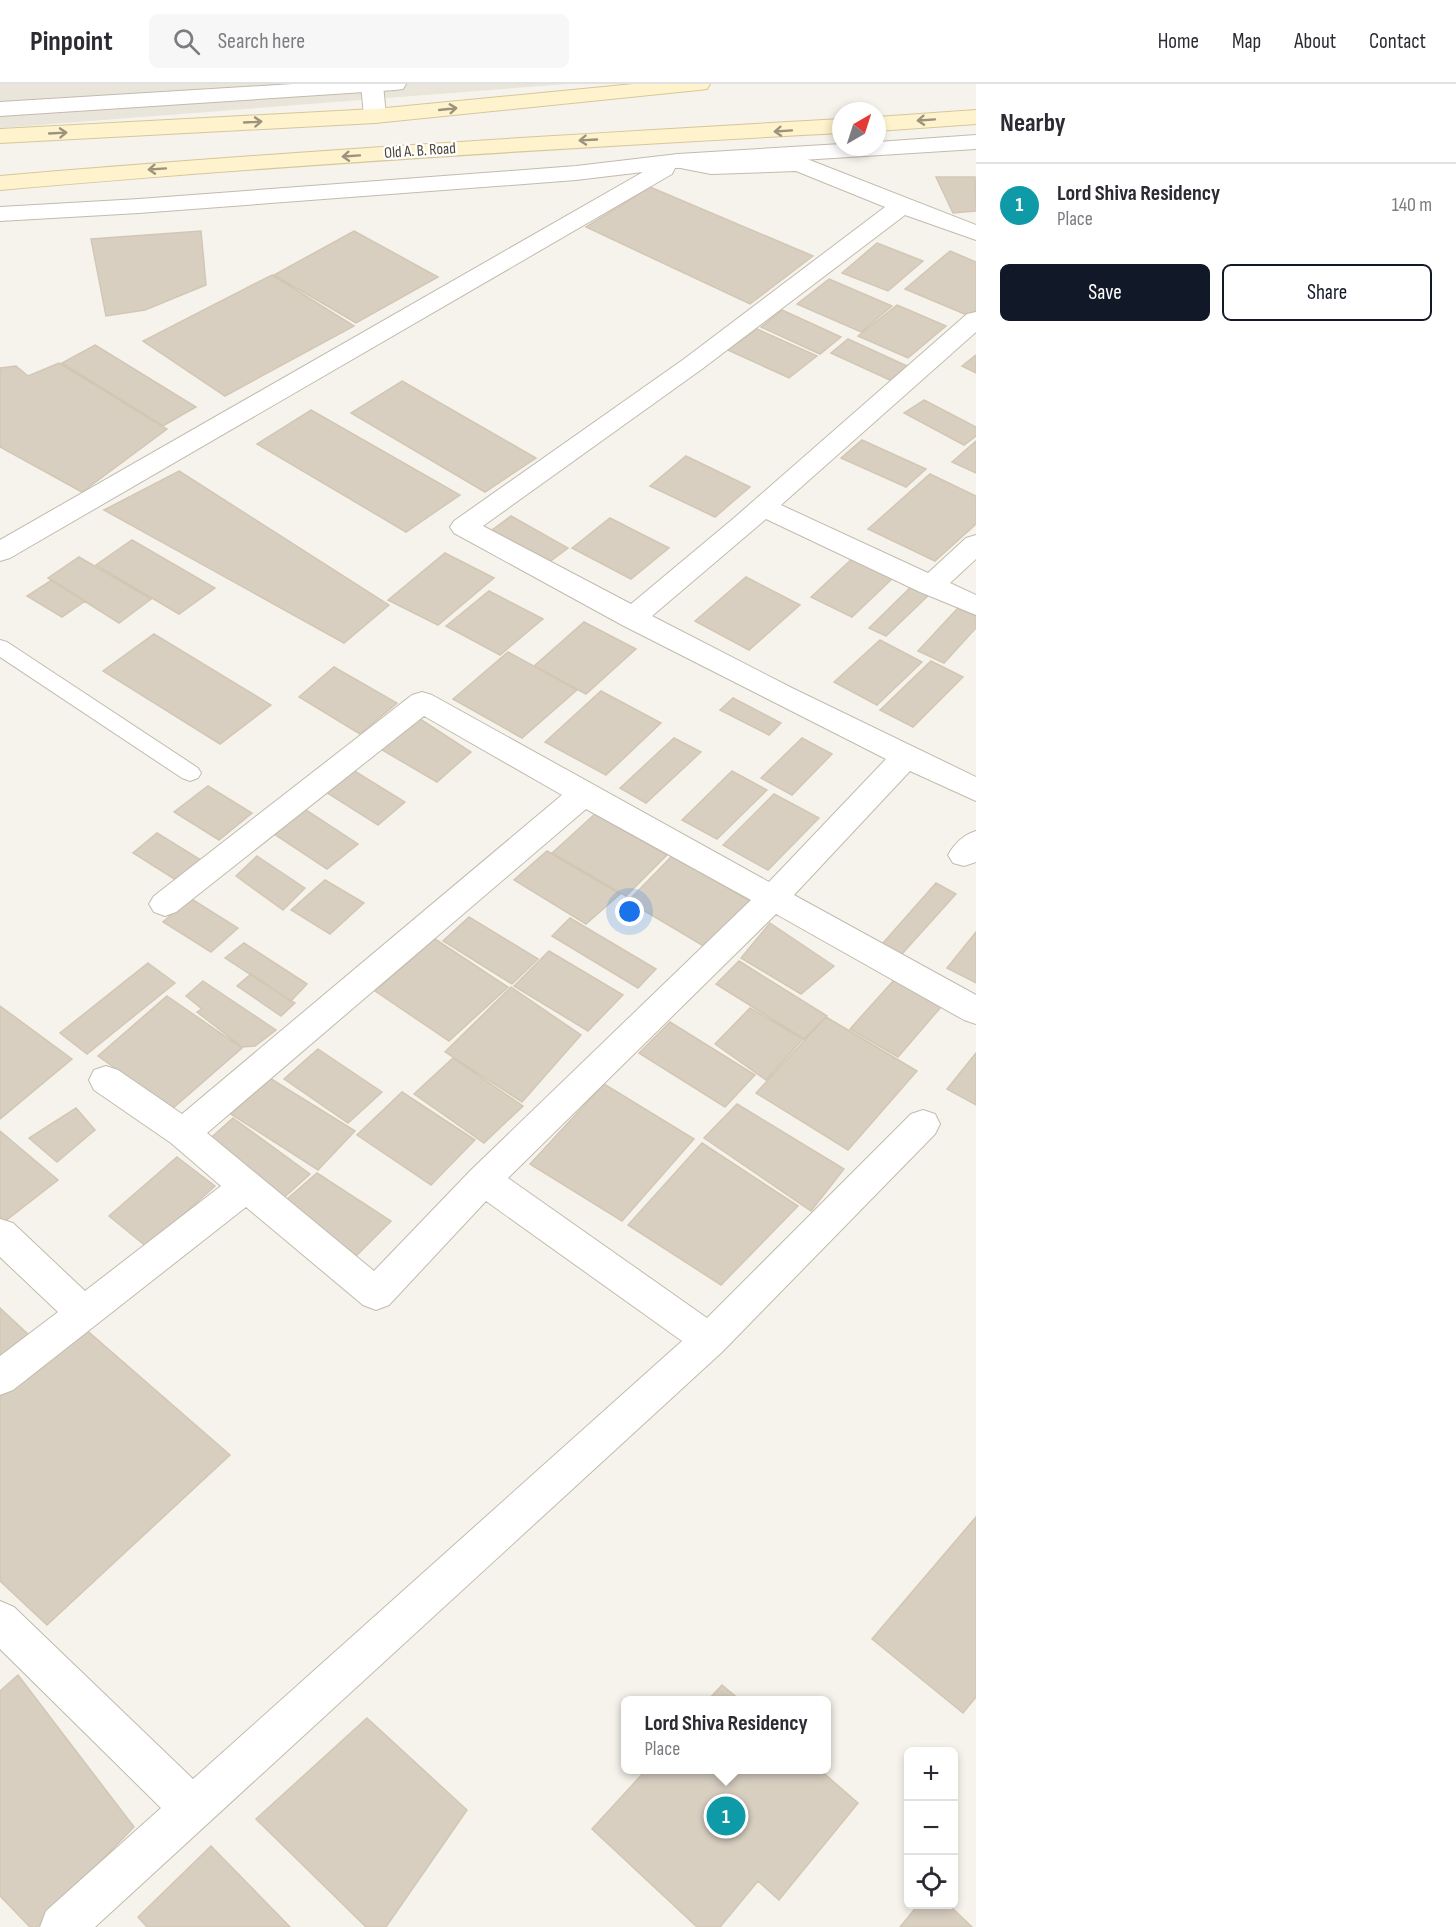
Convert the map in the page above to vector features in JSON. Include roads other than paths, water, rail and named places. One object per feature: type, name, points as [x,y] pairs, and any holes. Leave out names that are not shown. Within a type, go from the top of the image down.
[{"type":"main road","name":"Old A. B. Road","points":[[0,136],[375,116],[699,84]]},
{"type":"main road","points":[[886,123],[976,117]]},
{"type":"main road","name":"Old A. B. Road","points":[[0,183],[161,169],[540,143],[832,127]]},
{"type":"street","points":[[0,109],[395,84]]},
{"type":"street","points":[[372,85],[375,116]]},
{"type":"street","points":[[662,137],[678,161]]},
{"type":"street","points":[[0,214],[139,206],[576,173],[678,161],[976,142]]},
{"type":"street","points":[[0,552],[678,161],[711,167],[799,164],[976,233]]},
{"type":"street","points":[[902,206],[693,364],[464,527],[632,618],[976,790]]},
{"type":"street","points":[[632,618],[763,507],[976,319]]},
{"type":"street","points":[[763,507],[976,606]]},
{"type":"street","points":[[930,586],[976,544]]},
{"type":"street","points":[[165,904],[422,702],[582,795],[774,897],[976,1011]]},
{"type":"street","points":[[106,1080],[183,1133],[376,1294],[483,1180],[774,897],[906,757]]},
{"type":"street","points":[[183,1133],[582,795]]},
{"type":"street","points":[[62,1927],[709,1340],[923,1124]]},
{"type":"street","points":[[483,1180],[709,1340]]},
{"type":"street","points":[[0,1378],[246,1186]]},
{"type":"street","points":[[0,1234],[82,1312]]},
{"type":"street","points":[[0,1621],[194,1809]]},
{"type":"lane","points":[[0,647],[190,773]]},
{"type":"place","name":"Lord Shiva Residency","points":[[726,1816]]}]
